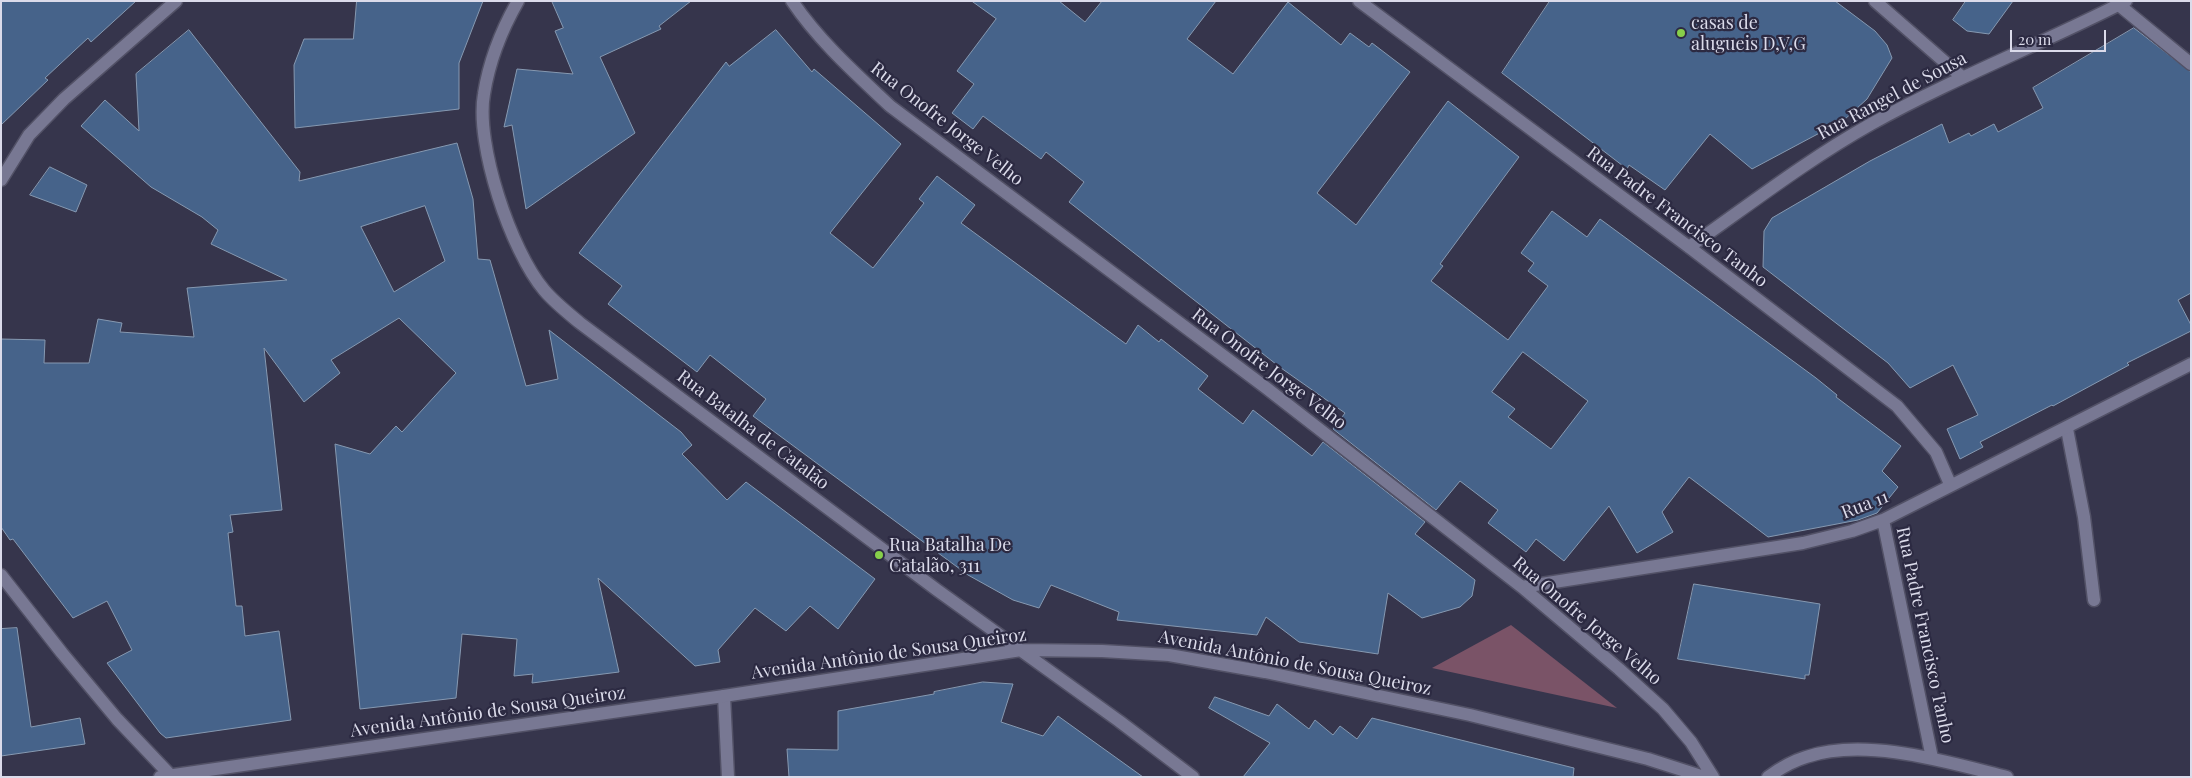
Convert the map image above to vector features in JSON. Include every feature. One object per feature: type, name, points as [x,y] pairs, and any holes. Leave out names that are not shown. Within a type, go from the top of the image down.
[{"type":"street","points":[[1,180],[29,135],[57,106],[176,1]]},
{"type":"street","name":"Rua Batalha de Catalão","points":[[518,1],[504,25],[484,94],[483,128],[490,171],[513,238],[543,289],[580,324],[1192,777]]},
{"type":"street","name":"Rua Onofre Jorge Velho","points":[[792,1],[802,16],[839,58],[890,106],[1266,387],[1522,588],[1619,668],[1663,710],[1691,742],[1713,777]]},
{"type":"street","name":"Rua Padre Francisco Tanho","points":[[1359,1],[1689,247],[1896,406],[1936,452],[1950,484]]},
{"type":"street","points":[[1875,1],[1962,77]]},
{"type":"street","points":[[2123,3],[2191,64]]},
{"type":"street","name":"Rua Rangel de Sousa","points":[[1689,247],[1812,160],[1871,124],[1962,77],[2123,3]]},
{"type":"street","name":"Rua 11","points":[[1522,588],[1690,559],[1803,543],[1852,531],[1883,520],[1950,484],[2067,429],[2191,364]]},
{"type":"street","points":[[2067,429],[2084,517],[2094,600]]},
{"type":"street","name":"Rua Padre Francisco Tanho","points":[[1883,520],[1932,758]]},
{"type":"street","points":[[1,574],[99,697],[168,776]]},
{"type":"street","name":"Avenida Antônio de Sousa Queiroz","points":[[168,776],[724,696],[1021,650],[1102,651],[1169,655],[1265,672],[1470,715],[1648,759],[1704,777]]},
{"type":"street","points":[[724,696],[728,777]]},
{"type":"street","points":[[1768,777],[1806,756],[1845,750],[1896,752],[1932,758],[2007,777]]},
{"type":"shaded area","points":[[1511,625],[1617,708],[1432,668]]},
{"type":"building","points":[[1,1],[136,1],[91,42],[88,38],[45,78],[48,80],[1,125]]},
{"type":"building","points":[[357,1],[483,1],[459,63],[459,109],[295,128],[294,65],[304,39],[353,39]]},
{"type":"building","points":[[552,1],[691,1],[659,26],[661,29],[600,57],[635,133],[526,209],[512,125],[504,127],[517,69],[573,74],[555,31],[563,28]]},
{"type":"building","points":[[972,1],[1059,1],[1085,22],[1102,1],[1216,1],[1187,39],[1233,74],[1288,2],[1341,45],[1350,33],[1369,47],[1372,43],[1410,72],[1317,193],[1356,225],[1448,101],[1519,157],[1440,264],[1443,266],[1431,281],[1508,340],[1548,286],[1528,271],[1534,263],[1521,253],[1552,211],[1587,237],[1600,219],[1816,378],[1837,395],[1836,397],[1901,446],[1882,471],[1898,487],[1877,513],[1858,520],[1768,537],[1689,477],[1662,512],[1673,532],[1637,553],[1609,506],[1564,561],[1536,539],[1526,552],[1488,523],[1498,510],[1460,481],[1436,510],[1333,429],[1345,413],[1281,368],[1069,202],[1084,182],[1046,152],[1041,159],[983,116],[973,129],[952,113],[974,84],[957,71],[996,19]],"holes":[[[1523,352],[1588,401],[1551,449],[1508,417],[1515,409],[1492,392]]]},
{"type":"building","points":[[1550,1],[1835,1],[1875,31],[1887,45],[1892,58],[1867,99],[1844,120],[1752,169],[1710,134],[1665,190],[1629,165],[1627,169],[1502,73]]},
{"type":"building","points":[[1966,1],[2013,1],[1989,34],[1967,31],[1953,20]]},
{"type":"building","points":[[2134,28],[2191,72],[2191,293],[2178,300],[2191,325],[2191,331],[2127,363],[2129,365],[2053,406],[1980,442],[1983,447],[1960,459],[1947,429],[1978,415],[1953,365],[1910,388],[1888,363],[1763,267],[1764,231],[1772,218],[1870,161],[1942,124],[1949,143],[1969,133],[1971,136],[1994,124],[1998,132],[2043,108],[2033,88]]},
{"type":"building","points":[[189,30],[300,172],[299,181],[457,143],[473,199],[478,259],[490,260],[526,386],[558,379],[549,330],[681,432],[692,445],[682,454],[727,500],[746,482],[875,579],[838,629],[810,606],[786,631],[755,608],[718,650],[720,662],[695,666],[598,578],[619,672],[532,683],[533,674],[514,676],[517,639],[462,634],[456,698],[360,709],[335,444],[370,454],[396,426],[402,432],[456,373],[399,318],[331,360],[340,373],[304,402],[264,348],[282,510],[230,515],[233,532],[228,533],[236,606],[242,606],[245,636],[279,631],[291,720],[166,738],[160,733],[107,663],[132,650],[107,601],[73,618],[13,539],[10,540],[1,527],[1,339],[45,340],[44,363],[89,363],[98,319],[122,323],[120,332],[194,337],[187,288],[287,280],[211,244],[218,230],[202,217],[151,187],[81,126],[105,100],[139,131],[136,74]],"holes":[[[425,206],[445,261],[394,292],[361,227]]]},
{"type":"building","points":[[776,30],[812,72],[814,69],[901,144],[830,233],[873,268],[924,203],[919,199],[937,176],[975,205],[961,223],[1126,344],[1138,325],[1159,342],[1161,339],[1208,376],[1198,389],[1243,424],[1253,410],[1312,456],[1323,442],[1425,522],[1415,534],[1475,580],[1472,596],[1460,607],[1422,618],[1388,593],[1378,654],[1299,642],[1266,617],[1257,635],[1117,620],[1119,612],[1051,585],[1039,608],[1013,600],[968,575],[753,416],[766,399],[710,355],[697,372],[608,304],[622,286],[579,253],[726,62],[729,66]]},
{"type":"building","points":[[50,167],[87,185],[76,212],[30,195]]},
{"type":"building","points":[[1694,584],[1820,604],[1809,675],[1805,675],[1805,679],[1678,659]]},
{"type":"building","points":[[17,628],[31,727],[80,718],[85,744],[1,756],[1,629]]},
{"type":"building","points":[[983,682],[1013,684],[1001,722],[1043,736],[1058,716],[1143,777],[789,777],[787,749],[838,750],[838,711],[934,694],[934,692]]},
{"type":"building","points":[[1215,697],[1269,716],[1277,704],[1309,729],[1315,720],[1333,735],[1340,726],[1357,739],[1372,718],[1574,768],[1573,777],[1243,777],[1270,743],[1209,708]]},
{"type":"place","name":"casas de alugueis D,V,G","points":[[1681,33]]},
{"type":"place","name":"Rua Batalha De Catalão, 311","points":[[879,555]]}]
